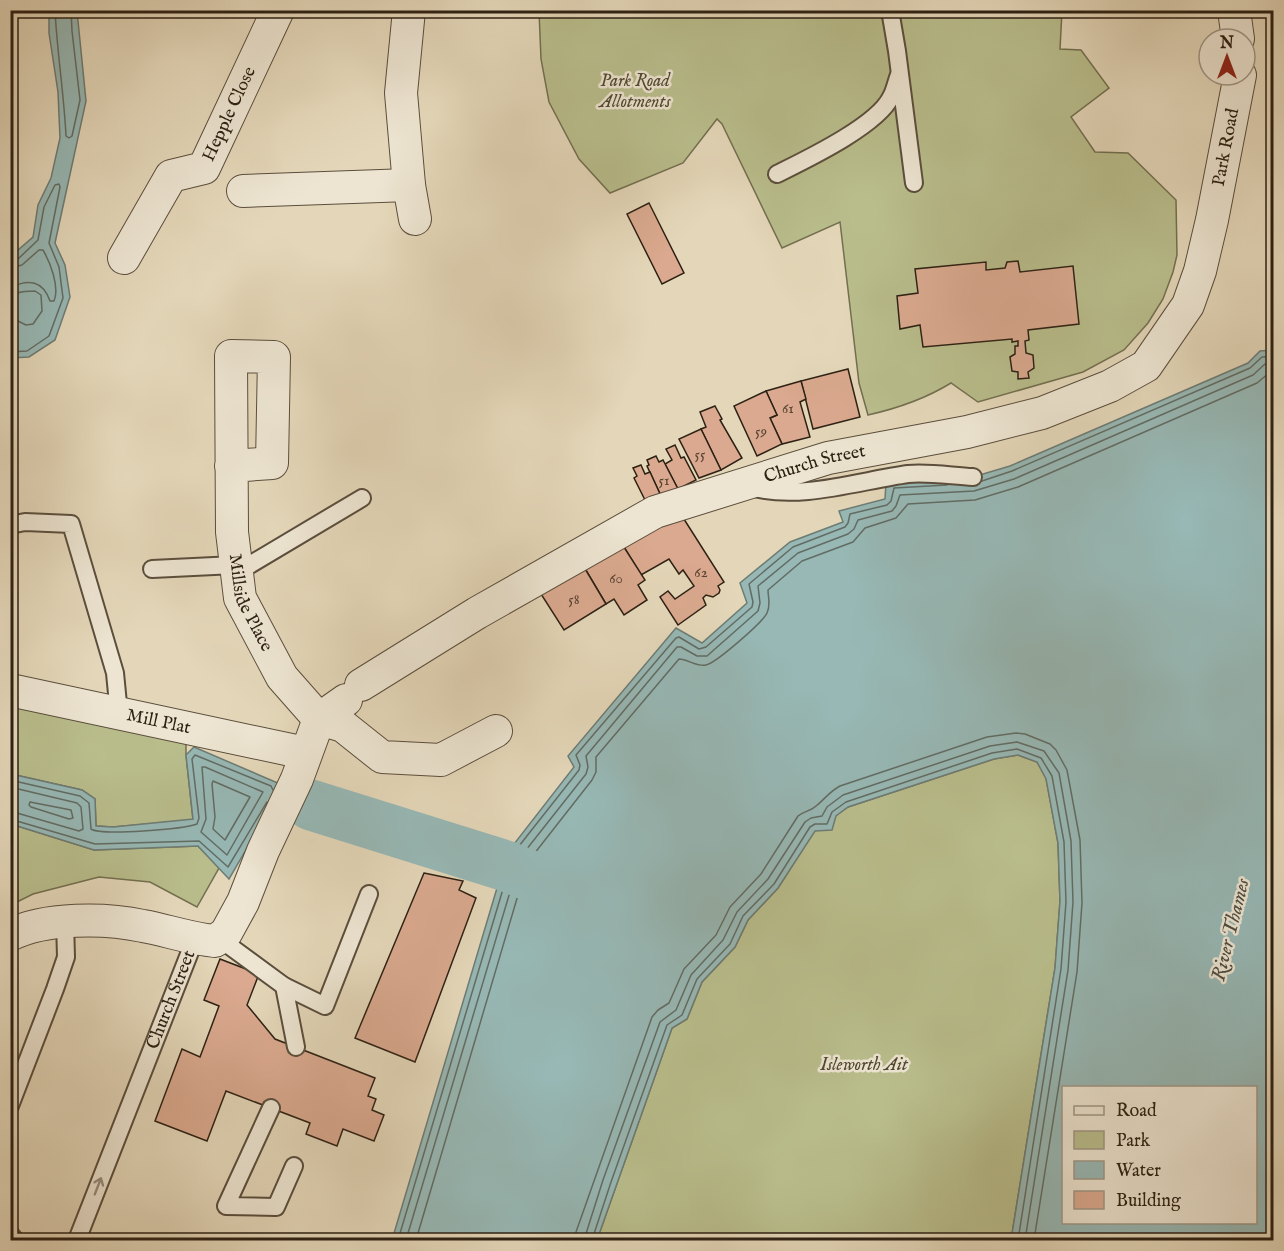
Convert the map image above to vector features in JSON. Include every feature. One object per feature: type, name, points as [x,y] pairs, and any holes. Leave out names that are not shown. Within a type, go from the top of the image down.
[{"type":"street","name":"Hepple Close","points":[[124,258],[171,176],[204,168],[278,10]]},
{"type":"street","points":[[409,10],[401,93],[409,185],[416,219]]},
{"type":"street","points":[[1234,10],[1236,27]]},
{"type":"street","name":"Park Road","points":[[1212,220],[1238,87]]},
{"type":"street","points":[[243,191],[409,185]]},
{"type":"street","name":"Church Street","points":[[208,939],[230,927],[243,902],[319,719],[353,693],[477,613],[655,512],[828,458],[967,432],[1042,413],[1110,386],[1146,366],[1188,304],[1200,272],[1212,220]]},
{"type":"street","name":"Millside Place","points":[[231,465],[232,532],[240,598],[282,677],[319,719]]},
{"type":"street","name":"Mill Plat","points":[[10,690],[201,730],[301,766]]},
{"type":"street","points":[[319,719],[343,726],[382,757],[441,760],[496,731]]},
{"type":"street","points":[[10,935],[18,931],[79,920],[141,925],[208,939]]},
{"type":"lane","points":[[890,10],[914,183]]},
{"type":"lane","points":[[777,174],[831,146],[872,118],[891,99],[900,71]]},
{"type":"lane","points":[[742,485],[771,492],[844,486],[910,474],[973,477]]},
{"type":"lane","points":[[152,569],[236,569],[362,498]]},
{"type":"lane","points":[[10,525],[25,522],[71,524],[115,673],[119,714]]},
{"type":"lane","points":[[208,939],[284,986],[325,1006],[369,894]]},
{"type":"lane","points":[[10,1106],[66,957],[65,921]]},
{"type":"lane","name":"Church Street","points":[[77,1240],[208,939]]},
{"type":"lane","points":[[284,986],[296,1047]]},
{"type":"lane","points":[[271,1108],[226,1206],[276,1207],[294,1166]]},
{"type":"lane","points":[[10,1234],[15,1240]]},
{"type":"green space","name":"Park Road Allotments","points":[[539,11],[1062,11],[1060,49],[1081,50],[1109,88],[1071,117],[1095,152],[1128,153],[1176,200],[1177,255],[1163,299],[1148,323],[1124,350],[1083,372],[978,402],[951,383],[911,402],[868,415],[859,383],[840,222],[782,248],[722,124],[717,119],[683,163],[610,193],[579,159],[549,102],[541,59]]},
{"type":"green space","points":[[11,704],[186,741],[193,820],[113,827],[96,826],[95,799],[82,790],[11,774]]},
{"type":"green space","name":"Isleworth Ait","points":[[1018,755],[1037,762],[1046,778],[1058,843],[1060,901],[1055,968],[1011,1240],[597,1240],[672,1028],[687,1019],[702,982],[735,947],[748,920],[778,888],[815,830],[848,807],[994,759]]},
{"type":"green space","points":[[11,824],[94,850],[198,846],[219,868],[197,907],[150,882],[99,877],[33,894],[11,905]]},
{"type":"water","points":[[49,11],[77,11],[86,101],[55,243],[65,265],[70,297],[55,340],[29,357],[11,358],[11,256],[33,237],[38,205],[51,178],[60,138],[58,92],[49,33]]},
{"type":"water","name":"River Thames","points":[[1273,350],[1273,1240],[1011,1240],[1055,968],[1060,901],[1058,843],[1046,779],[1037,762],[1018,755],[994,759],[848,807],[836,816],[832,830],[815,831],[778,888],[748,920],[735,947],[702,982],[687,1019],[672,1028],[597,1240],[392,1240],[497,888],[514,844],[574,767],[568,756],[676,628],[702,643],[747,603],[740,583],[790,542],[843,522],[839,511],[885,499],[886,482],[973,477],[1010,466],[1248,363],[1260,351]]},
{"type":"water","points":[[194,747],[280,784],[278,795],[229,879],[198,846],[94,850],[11,824],[11,774],[82,790],[95,799],[96,826],[113,827],[193,819],[186,755]]},
{"type":"building","points":[[649,203],[684,273],[662,284],[627,214]]},
{"type":"building","points":[[1018,261],[1020,272],[1073,266],[1079,324],[1028,330],[1029,340],[1025,341],[1026,353],[1033,355],[1034,368],[1028,372],[1029,378],[1018,379],[1018,372],[1012,371],[1010,357],[1015,354],[1018,341],[1012,342],[1012,339],[923,347],[920,325],[900,329],[897,296],[918,293],[915,269],[986,262],[986,270],[1005,268],[1007,262]]},
{"type":"building","points":[[848,369],[860,417],[813,429],[801,381]]},
{"type":"building","points":[[801,381],[806,399],[800,402],[810,437],[782,444],[770,418],[777,415],[766,391]]},
{"type":"building","points":[[766,391],[777,415],[770,418],[782,444],[757,456],[734,406]]},
{"type":"building","points":[[715,406],[722,419],[720,420],[742,458],[721,470],[701,429],[706,427],[700,412]]},
{"type":"building","points":[[701,429],[721,470],[699,478],[679,439]]},
{"type":"building","points":[[675,445],[696,480],[678,489],[665,464],[672,460],[666,449]]},
{"type":"building","points":[[656,456],[659,462],[663,460],[678,489],[661,496],[647,466],[649,465],[647,460]]},
{"type":"building","points":[[641,465],[645,474],[650,472],[661,496],[647,504],[634,478],[637,476],[633,468]]},
{"type":"building","points":[[682,516],[724,582],[718,586],[719,593],[713,597],[706,595],[703,598],[706,605],[678,625],[660,597],[668,591],[675,599],[694,586],[683,570],[679,574],[669,559],[641,575],[622,544]]},
{"type":"building","points":[[622,544],[645,580],[638,585],[647,600],[624,615],[614,599],[606,604],[584,567]]},
{"type":"building","points":[[584,567],[606,604],[564,630],[541,594]]},
{"type":"building","points":[[424,873],[463,881],[459,890],[476,898],[415,1062],[355,1038]]},
{"type":"building","points":[[220,959],[259,974],[247,1005],[275,1039],[375,1078],[368,1096],[376,1099],[372,1110],[384,1115],[374,1141],[343,1129],[337,1146],[306,1134],[310,1123],[226,1091],[207,1141],[155,1121],[182,1049],[200,1057],[219,1006],[204,1000]]},
{"type":"waterway","points":[[311,805],[506,866],[572,893]]}]
